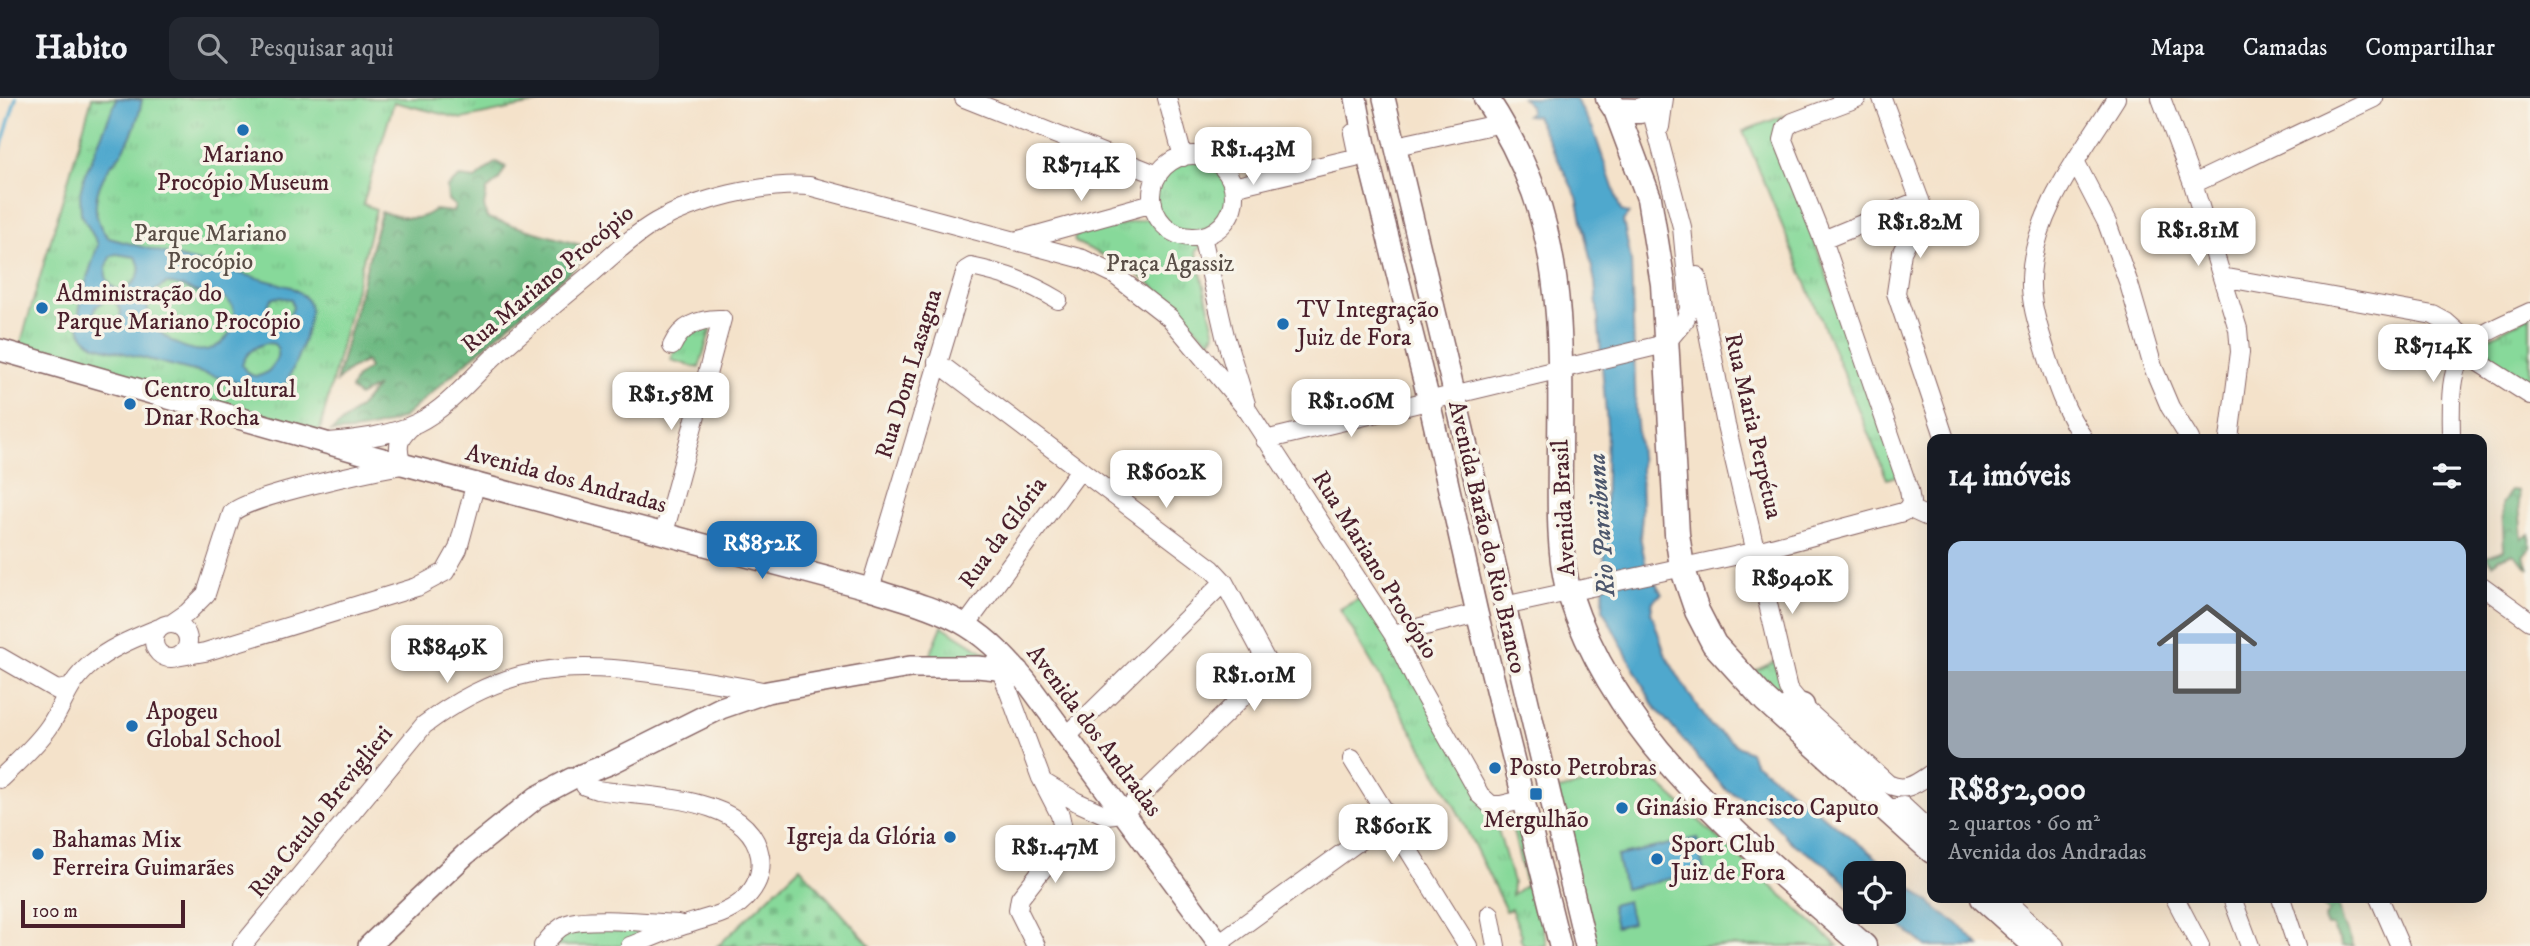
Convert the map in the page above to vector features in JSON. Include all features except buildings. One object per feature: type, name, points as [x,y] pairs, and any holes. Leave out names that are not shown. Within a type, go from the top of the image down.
[{"type":"highway","name":"Avenida Brasil","points":[[1486,98],[1502,123],[1534,191],[1546,234],[1565,367],[1560,520],[1574,591],[1592,648],[1616,695],[1658,751],[1691,788],[1756,851],[1864,946]]},
{"type":"highway","points":[[1612,104],[1640,111],[1654,101]]},
{"type":"highway","points":[[1612,104],[1648,198],[1663,284],[1659,345],[1672,431],[1675,568],[1714,644],[1765,700],[1793,706],[1887,810],[1927,846]]},
{"type":"highway","points":[[1989,903],[2036,946]]},
{"type":"main road","name":"Avenida Barão do Rio Branco","points":[[1356,98],[1365,145],[1429,401],[1476,613],[1560,946]]},
{"type":"main road","name":"Avenida Barão do Rio Branco","points":[[1384,98],[1586,946]]},
{"type":"main road","name":"Rua Mariano Procópio","points":[[0,350],[180,403],[326,442],[373,463],[405,463]]},
{"type":"main road","name":"Avenida dos Andradas","points":[[405,463],[870,589],[914,603],[966,625],[993,647],[1009,670],[1067,736],[1220,945]]},
{"type":"main road","points":[[369,946],[467,854],[516,815],[701,717],[766,692],[910,667],[937,665],[1009,670]]},
{"type":"street","points":[[964,98],[1158,175]]},
{"type":"street","points":[[1167,98],[1183,157]]},
{"type":"street","points":[[1233,187],[1355,158],[1357,152],[1347,98]]},
{"type":"street","points":[[1504,606],[1757,551],[1903,512],[1908,508],[1911,502],[1909,491],[1823,240],[1783,140],[1783,133],[1793,122],[1857,98]]},
{"type":"street","points":[[1882,98],[1920,200],[1921,213],[1902,252],[1896,293],[1943,434]]},
{"type":"street","points":[[2080,434],[2069,418],[2058,392],[2036,317],[2031,281],[2033,254],[2043,219],[2059,188],[2116,98]]},
{"type":"street","points":[[2193,184],[2374,98]]},
{"type":"street","points":[[2167,100],[2238,329],[2239,352],[2230,434]]},
{"type":"street","name":"Rua Maria Perpétua","points":[[1654,101],[1682,227],[1689,309],[1685,320],[1659,345]]},
{"type":"street","points":[[1396,146],[1502,123]]},
{"type":"street","points":[[1194,156],[1215,161],[1230,177],[1233,187],[1230,214],[1219,228],[1202,236],[1180,235],[1167,228],[1153,203],[1153,189],[1158,175],[1171,162],[1183,157],[1194,156]]},
{"type":"street","points":[[2076,163],[2111,235],[2129,284],[2153,367],[2170,407],[2187,434]]},
{"type":"street","name":"Rua Mariano Procópio","points":[[326,442],[374,437],[415,424],[438,409],[507,345],[626,244],[655,223],[675,213],[720,198],[764,187],[809,186],[1083,259],[1112,272],[1170,318],[1248,411],[1393,634],[1416,683],[1480,795],[1491,805],[1522,800]]},
{"type":"street","points":[[1823,240],[1920,200]]},
{"type":"street","points":[[1018,240],[1153,203]]},
{"type":"street","points":[[1070,226],[1062,237],[1063,242],[1067,249],[1083,259]]},
{"type":"street","name":"Rua Maria Perpétua","points":[[1682,227],[1693,251],[1726,425],[1793,706]]},
{"type":"street","points":[[1202,236],[1225,336],[1248,411]]},
{"type":"street","name":"Rua Dom Lasagna","points":[[870,589],[966,270],[971,267],[1028,282],[1058,300]]},
{"type":"street","points":[[2222,277],[2433,315],[2446,323],[2467,349],[2530,395]]},
{"type":"street","points":[[2451,434],[2452,389],[2456,369],[2467,349],[2481,336],[2530,312]]},
{"type":"street","points":[[664,533],[722,319],[692,324],[676,338],[672,346]]},
{"type":"street","points":[[1191,341],[1215,349],[1222,344],[1225,336]]},
{"type":"street","points":[[1265,440],[1659,345]]},
{"type":"street","points":[[937,362],[1079,471],[1198,556],[1223,582],[1268,664],[1263,677],[1123,813],[1106,815],[1043,782]]},
{"type":"street","points":[[405,463],[397,449],[398,441],[415,424]]},
{"type":"street","points":[[0,779],[36,744],[62,695],[90,665],[117,646],[165,626],[184,631],[188,641],[184,651],[170,657],[160,654],[154,644],[155,633],[165,626],[200,603],[206,594],[232,513],[237,508],[373,463]]},
{"type":"street","name":"Rua da Glória","points":[[966,625],[1079,471]]},
{"type":"street","points":[[117,646],[170,657],[205,652],[417,587],[445,572],[458,549],[476,482]]},
{"type":"street","points":[[1908,508],[1927,517]]},
{"type":"street","points":[[1067,736],[1223,582]]},
{"type":"street","points":[[2487,590],[2530,621]]},
{"type":"street","points":[[1393,634],[1476,613]]},
{"type":"street","points":[[0,657],[62,695]]},
{"type":"street","name":"Rua Catulo Breviglieri","points":[[242,946],[424,725],[479,690],[508,678],[541,670],[576,667],[625,669],[766,692]]},
{"type":"street","points":[[1009,670],[1043,782],[1060,815],[1063,829],[1059,848],[1020,898],[1018,911],[1036,946]]},
{"type":"street","points":[[1793,706],[1888,784],[1905,789],[1927,776]]},
{"type":"street","points":[[1352,759],[1458,943]]},
{"type":"street","points":[[580,783],[597,790],[694,803],[723,810],[745,827],[758,844],[762,865],[756,886],[739,904],[722,914],[630,946]]},
{"type":"street","points":[[1887,810],[1903,806],[1927,828]]},
{"type":"street","points":[[1220,945],[1388,820]]},
{"type":"street","points":[[2008,903],[2055,946]]},
{"type":"street","points":[[2178,903],[2200,946]]},
{"type":"street","points":[[2234,903],[2250,946]]},
{"type":"street","points":[[2283,903],[2297,946]]},
{"type":"street","points":[[2381,903],[2400,946]]},
{"type":"street","points":[[1490,914],[1494,945]]},
{"type":"street","points":[[543,946],[551,935],[566,924],[585,920],[685,925]]},
{"type":"green space","name":"Parque Mariano Procópio","points":[[92,98],[561,98],[462,119],[394,102],[363,204],[376,209],[319,434],[19,349]]},
{"type":"green space","points":[[1783,116],[1784,122],[1777,128],[1777,138],[1899,475],[1887,479],[1743,131]]},
{"type":"green space","name":"Praça Agassiz","points":[[1199,153],[1210,157],[1229,171],[1239,190],[1237,212],[1230,223],[1196,251],[1215,334],[1210,340],[1152,285],[1124,265],[1075,242],[1074,238],[1077,235],[1155,217],[1166,229],[1157,216],[1153,203],[1156,180],[1162,170],[1172,162]]},
{"type":"green space","points":[[496,162],[506,167],[498,181],[487,190],[484,206],[487,218],[584,246],[584,259],[404,417],[368,429],[331,432],[360,407],[377,386],[359,396],[351,389],[356,378],[369,368],[366,361],[349,370],[336,382],[381,212],[415,218],[434,210],[453,212],[455,206],[448,200],[447,187],[460,177],[475,179]]},
{"type":"green space","points":[[2530,316],[2530,392],[2476,355],[2478,343]]},
{"type":"green space","points":[[713,322],[699,368],[671,360],[678,339]]},
{"type":"green space","points":[[2511,490],[2518,491],[2522,539],[2530,534],[2530,547],[2523,556],[2530,569],[2513,554],[2499,558],[2493,564],[2487,557],[2504,550],[2502,504]]},
{"type":"green space","points":[[1366,595],[1491,805],[1513,882],[1512,895],[1526,885],[1533,886],[1547,946],[1524,946],[1511,909],[1506,911],[1460,816],[1340,609]]},
{"type":"green space","points":[[942,626],[987,654],[988,660],[927,662]]},
{"type":"green space","points":[[1782,658],[1788,689],[1779,699],[1742,677]]},
{"type":"green space","name":"Sport Club Juiz de Fora","points":[[1643,770],[1838,946],[1596,946],[1555,791]]},
{"type":"green space","points":[[1517,821],[1533,886],[1526,885],[1511,823]]},
{"type":"green space","points":[[800,867],[871,946],[717,946],[721,943]]},
{"type":"green space","points":[[2322,903],[2338,903],[2354,946],[2342,946],[2332,926],[2327,926],[2324,919],[2329,911],[2322,906]]},
{"type":"green space","points":[[568,928],[666,928],[622,946],[547,946]]},
{"type":"water","points":[[117,98],[142,100],[129,139],[100,185],[96,204],[98,222],[109,238],[291,287],[302,295],[310,307],[308,324],[295,363],[281,389],[268,390],[96,346],[85,338],[78,319],[98,244],[81,214],[80,193]],"holes":[[[116,254],[135,257],[139,273],[130,286],[119,290],[107,280],[106,271],[111,256]],[[166,284],[174,284],[223,297],[230,303],[235,317],[230,332],[220,344],[200,350],[185,347],[159,331],[150,319],[148,307],[152,295]],[[271,299],[291,299],[293,308],[287,321],[278,324],[271,320],[266,310]],[[104,301],[115,301],[121,311],[119,324],[106,329],[98,326],[93,318],[96,307]],[[274,344],[278,349],[270,370],[258,376],[247,372],[242,365],[249,354],[259,346]]]},
{"type":"water","name":"Rio Paraibuna","points":[[1522,98],[1575,98],[1593,129],[1621,211],[1629,213],[1623,221],[1631,260],[1636,413],[1641,466],[1640,536],[1646,566],[1662,594],[1653,601],[1651,612],[1666,656],[1711,726],[1750,752],[1754,762],[1880,861],[1843,861],[1843,880],[1827,865],[1792,843],[1758,807],[1725,789],[1653,705],[1603,610],[1607,426],[1595,282],[1577,197],[1536,116],[1526,115],[1530,112],[1530,106]]},
{"type":"water","points":[[1697,838],[1704,871],[1624,889],[1617,856]]},
{"type":"water","name":"Rio Paraibuna","points":[[1906,883],[1927,903],[1957,923],[1980,946],[1926,946],[1898,924],[1906,924]]},
{"type":"water","points":[[1627,901],[1632,923],[1616,927],[1611,905]]},
{"type":"waterway","points":[[0,151],[16,98]]},
{"type":"place","name":"Mariano Procópio Museum","points":[[243,130]]},
{"type":"place","name":"Administração do Parque Mariano Procópio","points":[[42,308]]},
{"type":"place","name":"TV Integração Juiz de Fora","points":[[1283,324]]},
{"type":"place","name":"Centro Cultural Dnar Rocha","points":[[130,404]]},
{"type":"place","name":"Apogeu Global School","points":[[132,726]]},
{"type":"place","name":"Posto Petrobras","points":[[1495,768]]},
{"type":"place","name":"Mergulhão","points":[[1536,794]]},
{"type":"place","name":"Ginásio Francisco Caputo","points":[[1622,808]]},
{"type":"place","name":"Igreja da Glória","points":[[950,837]]},
{"type":"place","name":"Bahamas Mix Ferreira Guimarães","points":[[38,854]]},
{"type":"place","name":"Sport Club Juiz de Fora","points":[[1657,859]]}]
